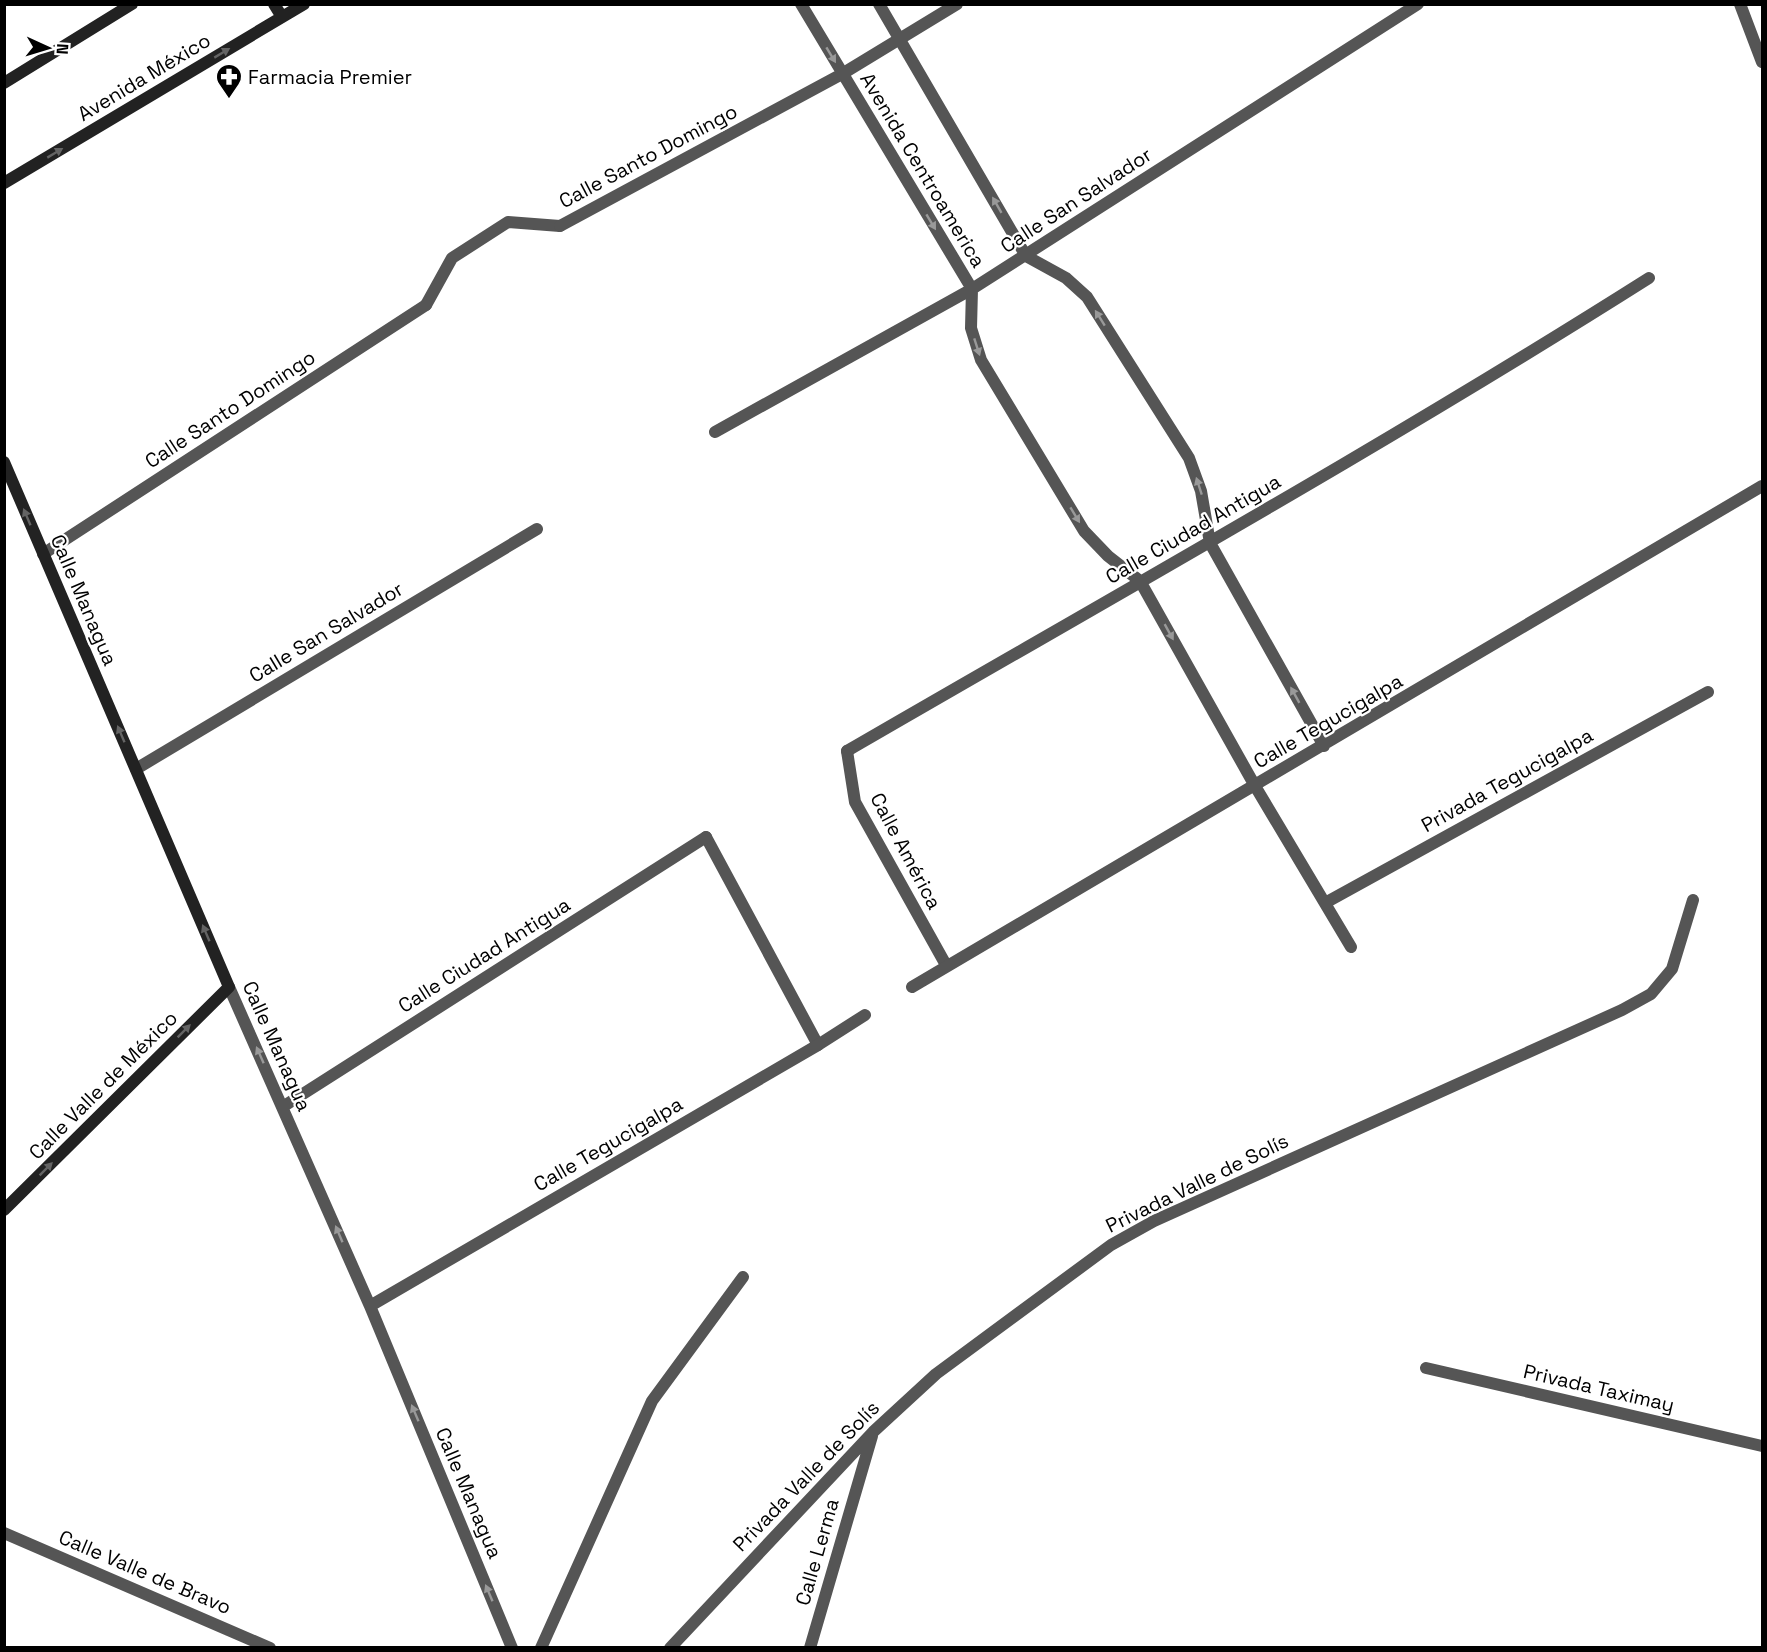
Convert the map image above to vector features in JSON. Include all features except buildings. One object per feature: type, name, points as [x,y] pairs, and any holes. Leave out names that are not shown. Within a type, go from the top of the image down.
[{"type":"main road","points":[[4,83],[132,4]]},
{"type":"main road","points":[[273,4],[282,17]]},
{"type":"main road","name":"Avenida México","points":[[4,183],[304,4]]},
{"type":"main road","name":"Calle Managua","points":[[4,462],[229,987]]},
{"type":"main road","name":"Calle Valle de México","points":[[4,1210],[229,987]]},
{"type":"street","name":"Avenida Centroamerica","points":[[801,4],[972,289],[971,328],[981,360],[1084,531],[1108,556],[1140,581],[1255,786]]},
{"type":"street","points":[[879,4],[1026,256],[1066,278],[1087,297],[1189,458],[1201,491],[1210,543],[1324,746]]},
{"type":"street","name":"Calle Santo Domingo","points":[[43,554],[426,305],[452,258],[508,222],[560,226],[842,74],[957,4]]},
{"type":"street","name":"Calle San Salvador","points":[[715,432],[972,289],[1418,4]]},
{"type":"street","points":[[1740,4],[1762,62]]},
{"type":"street","name":"Calle Ciudad Antigua","points":[[847,751],[1140,581],[1210,543],[1556,337],[1649,278]]},
{"type":"street","name":"Calle Tegucigalpa","points":[[912,987],[1762,486]]},
{"type":"street","name":"Calle San Salvador","points":[[136,769],[537,529]]},
{"type":"street","name":"Privada Tegucigalpa","points":[[1324,903],[1708,692]]},
{"type":"street","name":"Calle América","points":[[847,751],[855,802],[946,965]]},
{"type":"street","points":[[1255,786],[1351,947]]},
{"type":"street","name":"Calle Ciudad Antigua","points":[[284,1106],[706,837],[818,1045]]},
{"type":"street","name":"Privada Valle de Solís","points":[[670,1647],[873,1432],[936,1374],[1111,1245],[1145,1226],[1611,1015],[1651,994],[1672,969],[1693,900]]},
{"type":"street","name":"Calle Managua","points":[[229,987],[284,1106],[370,1306],[512,1647]]},
{"type":"street","name":"Calle Tegucigalpa","points":[[370,1306],[818,1045],[865,1015]]},
{"type":"street","points":[[541,1647],[651,1401],[743,1277]]},
{"type":"street","name":"Privada Taximay","points":[[1426,1368],[1762,1446]]},
{"type":"street","name":"Calle Lerma","points":[[810,1647],[873,1432]]},
{"type":"street","name":"Calle Valle de Bravo","points":[[4,1533],[270,1647]]},
{"type":"place","name":"Farmacia Premier","points":[[229,100]]}]
